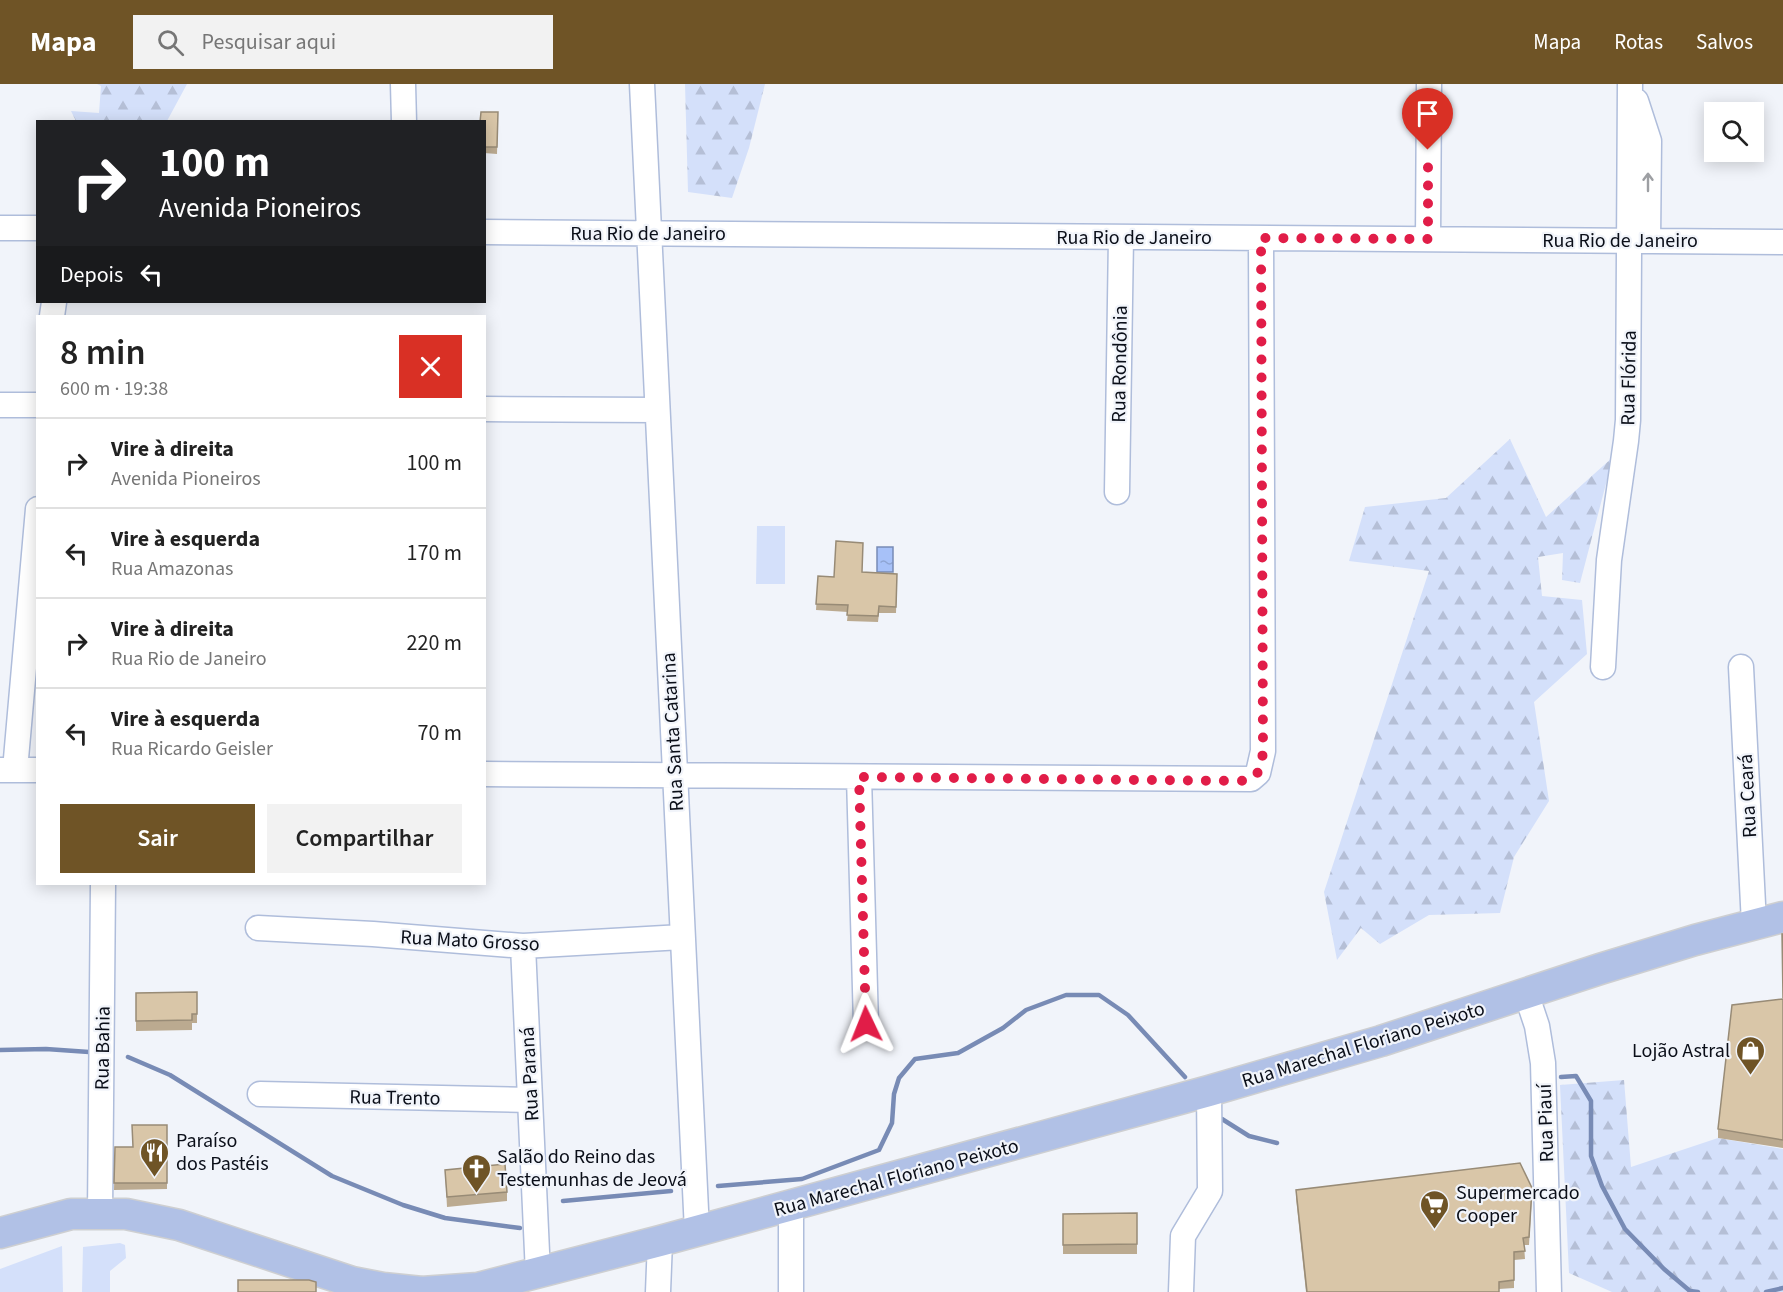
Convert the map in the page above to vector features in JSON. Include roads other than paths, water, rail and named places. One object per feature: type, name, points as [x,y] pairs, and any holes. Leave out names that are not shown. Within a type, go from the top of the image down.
[{"type":"main road","name":"Rua Marechal Floriano Peixoto","points":[[0,1233],[61,1216],[126,1214],[179,1225],[352,1282],[422,1292],[478,1288],[791,1206],[1209,1091],[1381,1041],[1695,940],[1783,917]]},
{"type":"street","points":[[403,84],[404,120]]},
{"type":"street","name":"Rua Santa Catarina","points":[[642,84],[697,1231]]},
{"type":"street","points":[[1428,239],[1429,84]]},
{"type":"street","name":"Rua Flórida","points":[[1604,667],[1609,560],[1626,441],[1638,241],[1629,86]]},
{"type":"street","points":[[0,228],[36,228]]},
{"type":"street","name":"Rua Rio de Janeiro","points":[[486,232],[1783,242]]},
{"type":"street","name":"Rua Rondônia","points":[[1117,492],[1121,237]]},
{"type":"street","points":[[486,774],[1240,781],[1251,779],[1258,773],[1263,751],[1261,238]]},
{"type":"street","points":[[0,405],[36,405]]},
{"type":"street","points":[[486,409],[657,410]]},
{"type":"street","points":[[17,770],[36,534]]},
{"type":"street","name":"Rua Ceará","points":[[1741,667],[1754,924]]},
{"type":"street","points":[[859,777],[866,1024]]},
{"type":"street","name":"Rua Bahia","points":[[100,1213],[103,885]]},
{"type":"street","name":"Rua Mato Grosso","points":[[258,928],[373,934],[523,946],[682,937]]},
{"type":"street","name":"Rua Paraná","points":[[523,946],[538,1274]]},
{"type":"street","name":"Rua Piauí","points":[[1526,993],[1537,1026],[1543,1063],[1549,1292]]},
{"type":"street","points":[[1182,1292],[1183,1236],[1210,1191],[1209,1091]]},
{"type":"street","name":"Rua Trento","points":[[260,1094],[530,1100]]},
{"type":"street","points":[[791,1206],[791,1292]]},
{"type":"street","points":[[658,1292],[660,1241]]},
{"type":"water","points":[[877,547],[893,547],[893,572],[877,572]]},
{"type":"waterway","points":[[718,1186],[802,1179],[879,1150],[892,1123],[894,1094],[899,1078],[915,1059],[958,1053],[1003,1028],[1026,1010],[1066,995],[1099,995],[1128,1015],[1185,1077]]},
{"type":"waterway","points":[[0,1050],[46,1049],[89,1052]]},
{"type":"waterway","points":[[128,1057],[170,1075],[332,1176],[403,1205],[445,1218],[520,1228]]},
{"type":"waterway","points":[[1561,1077],[1576,1076],[1591,1101],[1591,1156],[1602,1186],[1625,1229],[1664,1269],[1690,1291],[1698,1292]]},
{"type":"waterway","points":[[1222,1119],[1249,1136],[1277,1143]]},
{"type":"waterway","points":[[563,1201],[671,1191]]},
{"type":"waterway","points":[[1766,1292],[1783,1288]]},
{"type":"place","name":"Lojão Astral","points":[[1751,1076]]},
{"type":"place","name":"Paraíso dos Pastéis","points":[[155,1178]]},
{"type":"place","name":"Salão do Reino das Testemunhas de Jeová","points":[[476,1194]]},
{"type":"place","name":"Supermercado Cooper","points":[[1435,1230]]}]
